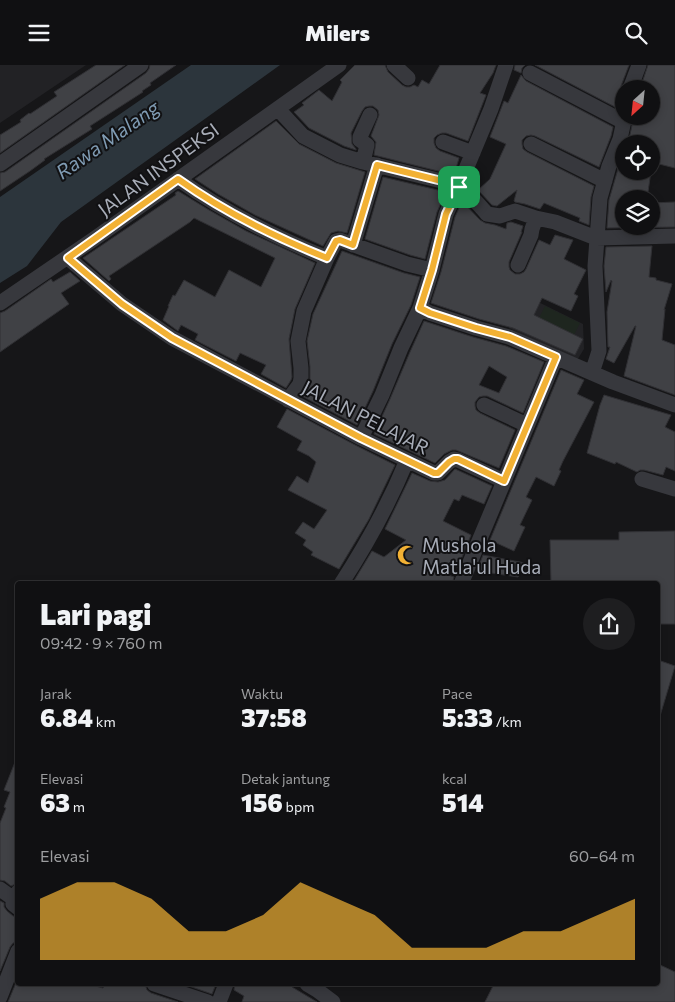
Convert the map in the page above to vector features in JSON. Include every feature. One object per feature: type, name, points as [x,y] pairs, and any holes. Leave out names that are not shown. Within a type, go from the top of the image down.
[{"type":"street","points":[[0,164],[141,65]]},
{"type":"street","name":"JALAN INSPEKSI","points":[[0,303],[68,258],[339,65]]},
{"type":"street","points":[[394,65],[408,78]]},
{"type":"street","points":[[361,438],[420,308],[446,214],[491,109],[506,65]]},
{"type":"street","points":[[634,80],[639,65]]},
{"type":"street","points":[[530,73],[615,114]]},
{"type":"street","points":[[278,109],[307,139],[340,155],[459,187],[470,195],[490,216],[500,216],[515,211],[555,222],[596,238],[675,236]]},
{"type":"street","points":[[353,245],[370,164],[368,145],[360,140],[360,137],[370,115]]},
{"type":"street","points":[[592,373],[599,351],[594,266],[600,198],[624,125]]},
{"type":"street","points":[[443,141],[473,153]]},
{"type":"street","points":[[532,144],[605,181]]},
{"type":"street","points":[[178,179],[215,204],[286,241],[327,258]]},
{"type":"street","points":[[518,265],[536,218]]},
{"type":"street","points":[[288,400],[300,384],[302,368],[298,341],[304,311],[336,241],[340,240],[407,264],[432,270]]},
{"type":"street","name":"JALAN PELAJAR","points":[[68,258],[109,294],[158,329],[188,347],[361,438],[434,473],[438,473],[449,462],[458,459],[504,481]]},
{"type":"street","points":[[420,308],[476,328],[510,337],[613,382],[675,405]]},
{"type":"street","points":[[462,581],[556,357]]},
{"type":"street","points":[[484,405],[527,425]]},
{"type":"street","points":[[344,581],[372,535],[394,492],[407,460]]},
{"type":"street","points":[[642,479],[675,489]]},
{"type":"street","points":[[0,889],[15,899]]},
{"type":"street","points":[[0,997],[15,959]]},
{"type":"street","points":[[160,986],[208,1002]]},
{"type":"street","points":[[219,1002],[225,986]]},
{"type":"street","points":[[310,986],[333,1002]]},
{"type":"shaded area","points":[[0,65],[86,65],[0,123]]},
{"type":"shaded area","points":[[522,294],[583,324],[584,349],[576,362],[509,328]]},
{"type":"shaded area","points":[[545,306],[580,323],[571,341],[536,324]]},
{"type":"water","name":"Rawa Malang","points":[[191,65],[280,65],[61,222],[27,266],[0,283],[0,197]]},
{"type":"building","points":[[96,65],[125,65],[0,153],[0,135],[21,122],[20,120],[29,113],[57,96],[54,92]]},
{"type":"building","points":[[150,65],[176,65],[150,83],[151,85],[143,92],[90,126],[92,129],[44,159],[0,191],[0,173],[5,172],[146,73]]},
{"type":"building","points":[[355,65],[385,65],[388,72],[402,85],[418,87],[422,80],[429,84],[440,65],[496,65],[480,93],[486,95],[468,141],[446,133],[437,135],[434,138],[436,148],[459,158],[454,175],[374,155],[376,142],[371,136],[379,115],[378,110],[373,106],[365,107],[351,133],[352,144],[356,150],[309,128],[294,112],[319,90],[332,101],[342,82],[340,80]]},
{"type":"building","points":[[515,65],[525,65],[521,73],[514,70]]},
{"type":"building","points":[[535,65],[629,65],[623,80],[615,80],[615,107]]},
{"type":"building","points":[[648,65],[675,65],[675,168],[660,164],[660,135],[630,135],[632,125],[660,125],[660,80],[643,80]]},
{"type":"building","points":[[521,75],[526,81],[613,127],[599,167],[535,136],[526,136],[522,140],[523,149],[527,152],[594,186],[591,197],[589,225],[579,221],[580,218],[544,203],[540,209],[515,202],[517,190],[497,206],[492,205],[478,190],[490,179],[506,144],[490,137],[504,101],[508,103]]},
{"type":"building","points":[[276,121],[299,144],[336,163],[365,172],[347,233],[338,231],[331,233],[323,246],[255,215],[195,179]]},
{"type":"building","points":[[383,177],[446,192],[437,212],[425,259],[365,239]]},
{"type":"building","points":[[615,179],[650,180],[648,190],[615,190],[615,228],[607,228],[609,200]]},
{"type":"building","points":[[178,191],[246,231],[315,263],[295,309],[289,339],[292,377],[286,388],[261,374],[266,365],[240,353],[236,361],[195,340],[198,334],[181,325],[178,331],[163,320],[173,295],[175,296],[184,280],[215,297],[229,270],[261,287],[275,258],[194,218],[109,276],[111,279],[109,281],[83,258],[176,195],[175,193]]},
{"type":"building","points":[[462,201],[485,223],[506,229],[507,223],[511,222],[523,226],[509,262],[510,270],[515,274],[524,272],[539,240],[550,245],[555,235],[573,240],[564,259],[586,270],[574,294],[578,296],[571,311],[542,298],[534,315],[583,339],[575,355],[513,328],[431,303],[455,217]]},
{"type":"building","points":[[675,202],[675,227],[660,227],[660,203]]},
{"type":"building","points":[[652,246],[649,277],[672,284],[664,310],[662,340],[675,345],[675,395],[624,376],[636,326],[614,363],[606,359],[610,347],[608,347],[607,312],[612,281],[606,292],[604,266],[606,247]]},
{"type":"building","points":[[342,251],[420,277],[411,305],[357,425],[302,396],[308,389],[310,380],[307,341],[313,314]]},
{"type":"building","points":[[70,272],[80,281],[61,293],[69,304],[0,352],[0,313],[51,279],[53,282]]},
{"type":"building","points":[[424,321],[506,346],[544,362],[523,413],[487,396],[479,397],[475,402],[476,410],[480,413],[515,430],[499,468],[456,450],[444,454],[435,463],[374,434]],"holes":[[[489,366],[507,377],[499,393],[479,385]]]},
{"type":"building","points":[[561,370],[584,380],[577,394],[594,402],[563,461],[559,470],[561,471],[554,486],[536,477],[526,497],[532,500],[520,525],[525,527],[514,551],[490,540]]},
{"type":"building","points":[[604,395],[671,415],[665,427],[675,432],[675,471],[666,467],[663,475],[644,470],[637,472],[616,462],[615,464],[587,453]]},
{"type":"building","points":[[287,409],[395,465],[369,519],[339,569],[311,555],[313,552],[303,545],[306,540],[295,533],[303,522],[314,529],[327,510],[288,490],[297,476],[308,483],[316,462],[297,450],[302,441],[277,427]]},
{"type":"building","points":[[455,469],[492,486],[484,504],[462,495],[459,501],[454,499],[443,521],[471,535],[458,567],[444,565],[442,573],[454,577],[453,581],[354,581],[372,551],[384,557],[406,540],[385,529],[412,473],[430,481],[438,482],[445,480]]},
{"type":"building","points":[[675,531],[675,624],[660,624],[660,581],[551,581],[550,540],[619,540],[619,532]]},
{"type":"building","points":[[483,555],[525,563],[518,577],[477,571]]},
{"type":"building","points":[[660,661],[675,666],[660,716]]},
{"type":"building","points":[[15,762],[15,884],[11,886],[5,881],[0,880],[0,823],[10,792],[4,790]]},
{"type":"building","points":[[0,901],[4,903],[7,911],[15,916],[15,943],[10,947],[0,971]]},
{"type":"building","points":[[660,965],[675,972],[675,1002],[485,1002],[493,986],[660,986]]},
{"type":"building","points":[[15,985],[96,986],[103,988],[104,986],[146,986],[151,993],[178,1002],[8,1002]]},
{"type":"building","points":[[189,986],[215,986],[212,994]]},
{"type":"building","points":[[235,986],[293,986],[317,1002],[242,1002],[244,996],[234,990]]},
{"type":"place","name":"Mushola Matla'ul Huda","points":[[407,555]]},
{"type":"route","points":[[377,165],[459,187],[446,214],[420,308],[476,328],[510,337],[556,357],[504,481],[458,459],[449,462],[438,473],[434,473],[361,438],[172,338],[109,294],[68,258],[178,179],[215,204],[286,241],[327,258],[338,240],[353,245],[377,165]]}]
